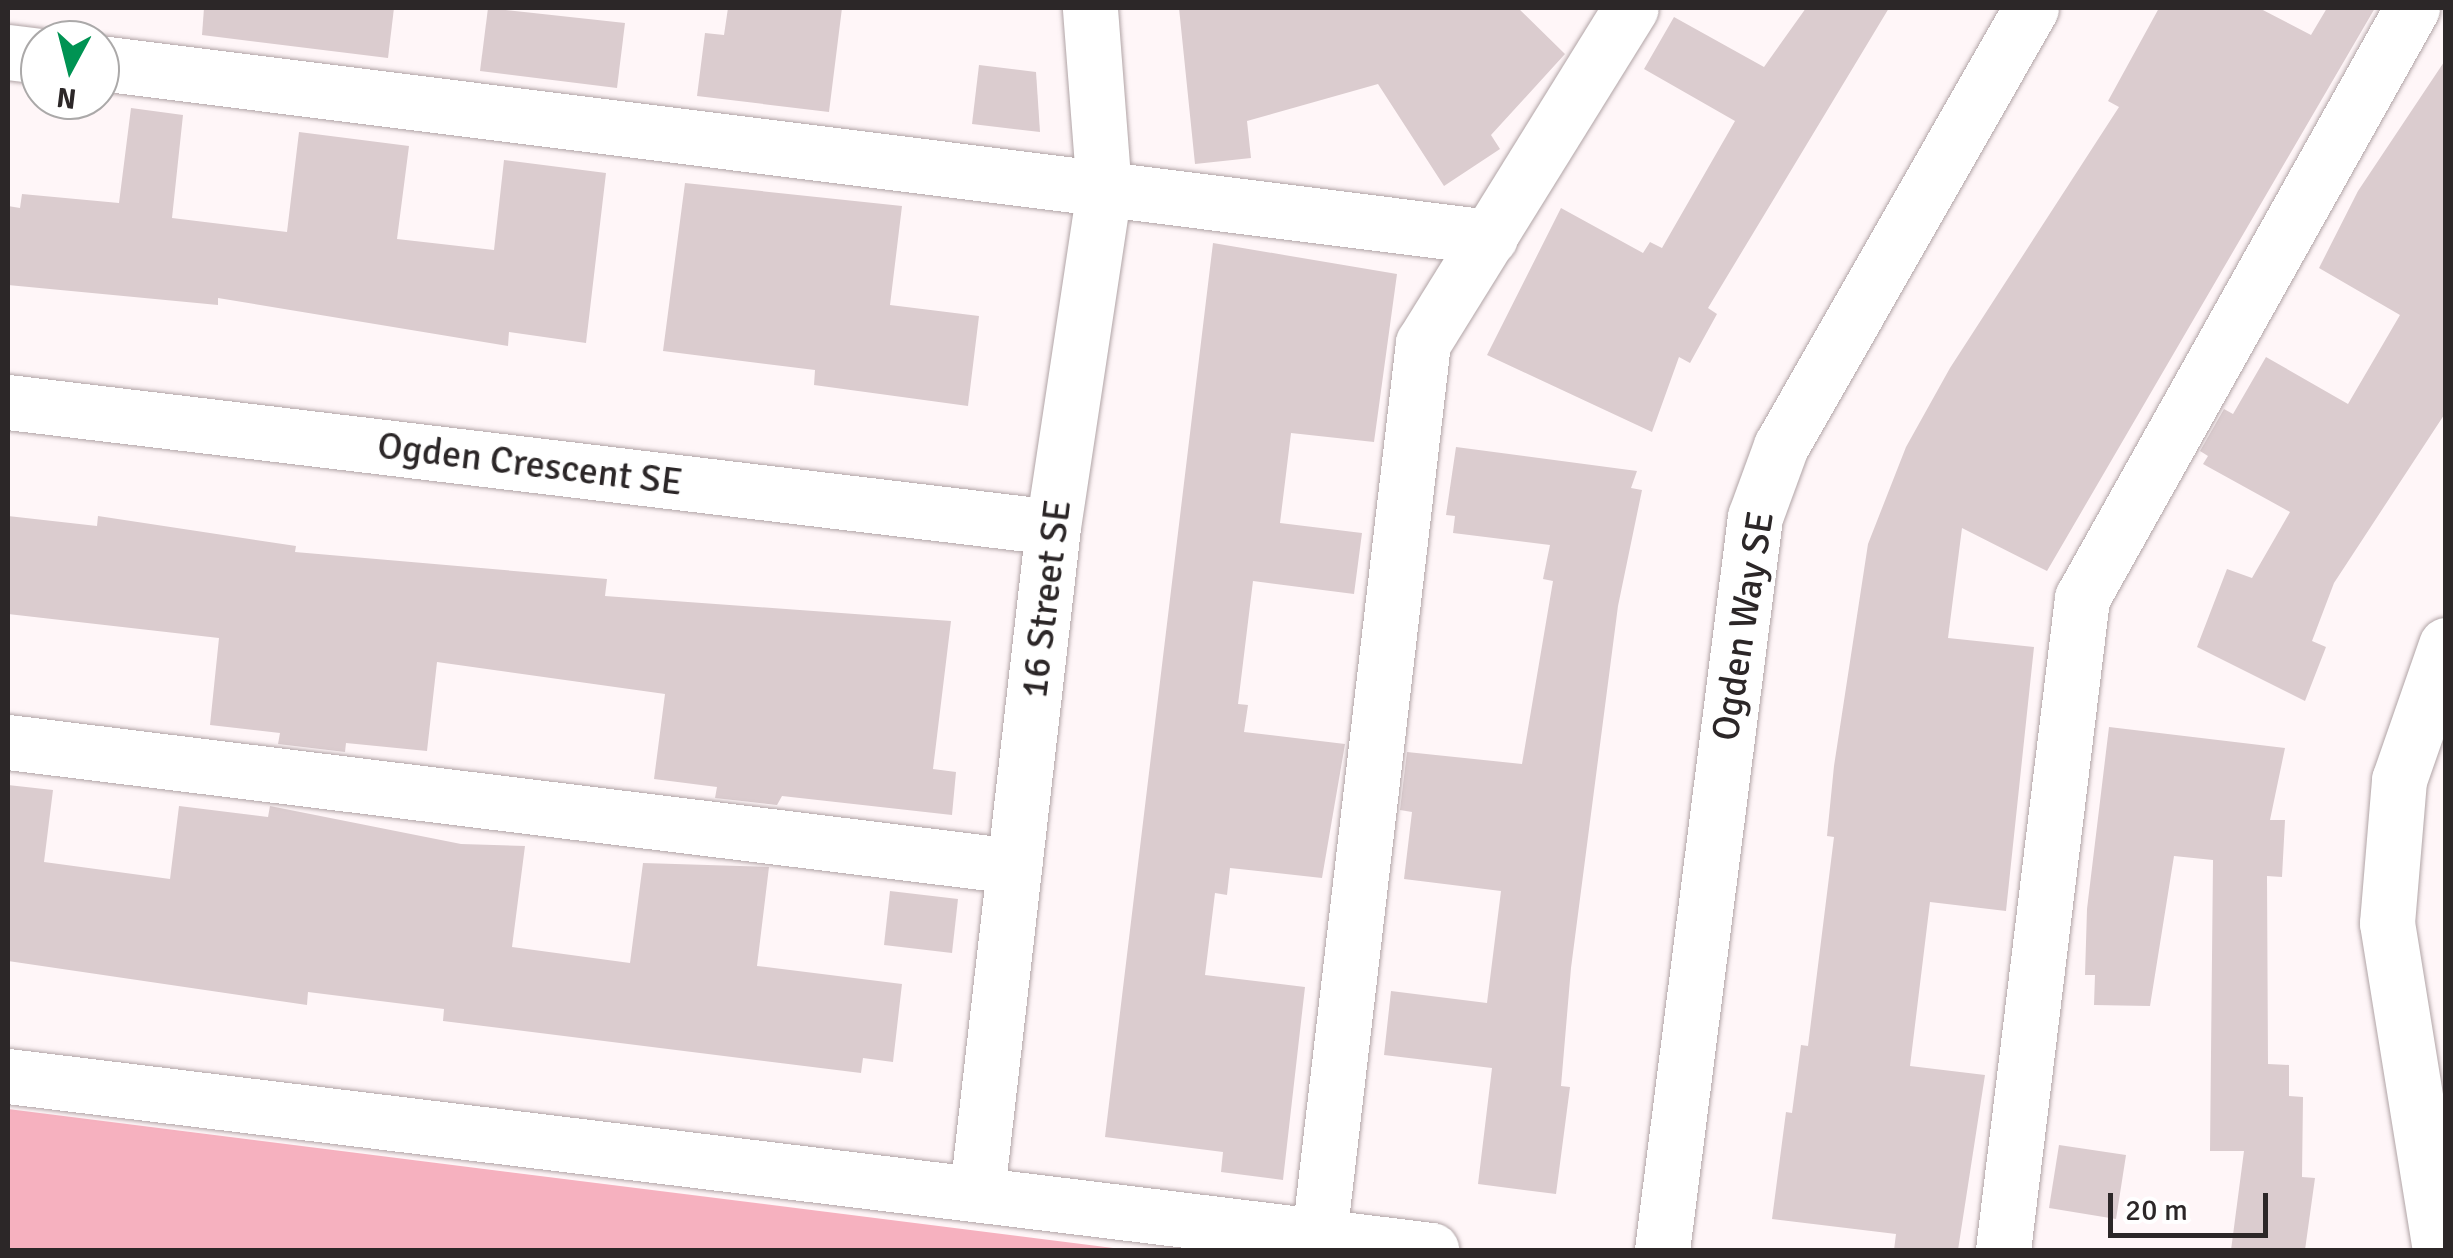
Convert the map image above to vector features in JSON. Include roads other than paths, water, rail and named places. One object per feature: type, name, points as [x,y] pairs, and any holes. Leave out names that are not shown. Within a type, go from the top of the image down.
[{"type":"street","name":"16 Street SE","points":[[977,1192],[1053,527],[1104,191],[1090,8]]},
{"type":"street","points":[[1319,1236],[1423,343],[1630,8]]},
{"type":"street","name":"Ogden Way SE","points":[[1662,1250],[1755,517],[1781,446],[2031,8]]},
{"type":"street","points":[[2002,1250],[2082,598],[2412,8]]},
{"type":"street","points":[[120,66],[1490,237]]},
{"type":"street","name":"Ogden Crescent SE","points":[[8,402],[1053,527]]},
{"type":"street","points":[[2440,1250],[2387,923],[2399,780],[2446,645]]},
{"type":"street","points":[[8,742],[1014,866]]},
{"type":"street","points":[[8,1076],[1431,1250]]}]
